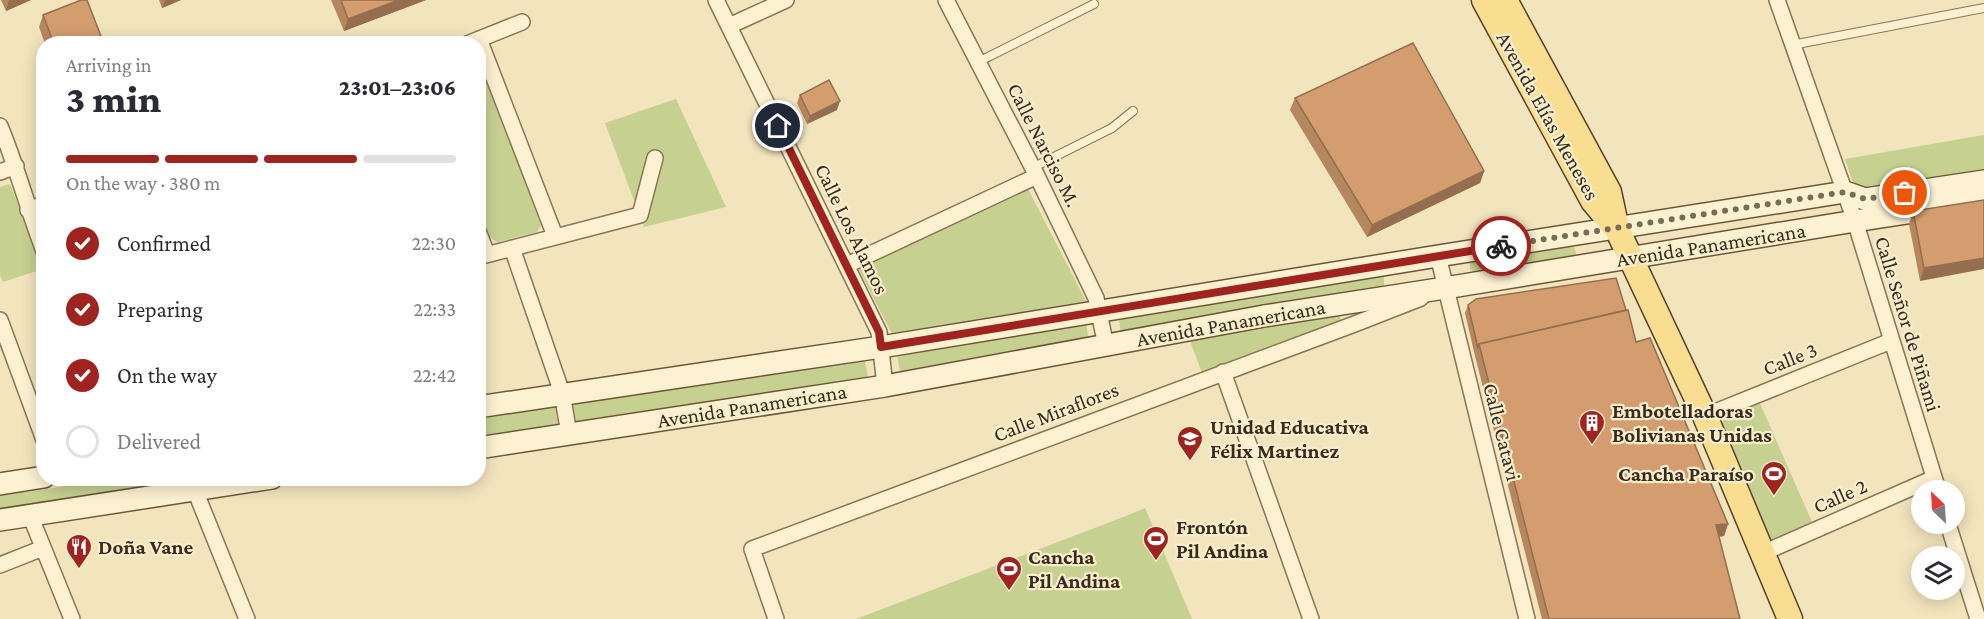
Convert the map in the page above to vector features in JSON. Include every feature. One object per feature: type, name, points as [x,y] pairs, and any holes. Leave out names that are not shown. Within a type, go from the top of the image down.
[{"type":"main road","name":"Avenida Elías Meneses","points":[[1484,0],[1593,201],[1617,229]]},
{"type":"main road","name":"Avenida Elías Meneses","points":[[1505,0],[1609,192],[1617,229],[1705,416],[1790,619]]},
{"type":"main road","name":"Avenida Panamericana","points":[[486,406],[881,347],[1845,192],[1865,199],[1984,181]]},
{"type":"main road","name":"Avenida Panamericana","points":[[486,447],[885,386],[1264,316],[1984,201]]},
{"type":"main road","points":[[0,484],[36,478]]},
{"type":"main road","points":[[0,520],[182,486]]},
{"type":"street","name":"Calle Los Alamos","points":[[716,0],[879,332],[885,386]]},
{"type":"street","points":[[729,26],[786,0]]},
{"type":"street","name":"Calle Narciso M.","points":[[946,0],[1035,172],[1096,298],[1106,346]]},
{"type":"street","name":"Calle Señor de Piñami","points":[[1777,0],[1855,220],[1935,480]]},
{"type":"street","points":[[486,36],[522,22]]},
{"type":"street","points":[[486,72],[555,236]]},
{"type":"street","points":[[0,126],[16,166],[36,230]]},
{"type":"street","points":[[486,255],[640,215],[655,158]]},
{"type":"street","points":[[0,172],[16,166]]},
{"type":"street","points":[[847,265],[1035,172]]},
{"type":"street","points":[[28,210],[36,207]]},
{"type":"street","points":[[512,248],[562,393],[569,434]]},
{"type":"street","name":"Calle Catavi","points":[[1438,256],[1527,619]]},
{"type":"street","name":"Calle Miraflores","points":[[776,619],[752,549],[1223,372],[1352,326],[1445,288]]},
{"type":"street","points":[[0,320],[36,418]]},
{"type":"street","name":"Calle 3","points":[[1705,416],[1891,341]]},
{"type":"street","points":[[1223,372],[1311,619]]},
{"type":"street","points":[[193,486],[247,619]]},
{"type":"street","name":"Calle 2","points":[[1763,553],[1911,494]]},
{"type":"street","points":[[30,515],[72,619]]},
{"type":"street","points":[[1951,534],[1978,619]]},
{"type":"street","points":[[0,565],[43,548]]},
{"type":"lane","points":[[978,62],[1094,4]]},
{"type":"lane","points":[[1792,45],[1984,8]]},
{"type":"lane","points":[[1035,172],[1112,128],[1133,111]]},
{"type":"green space","points":[[486,80],[541,225],[537,232],[497,242],[489,239],[486,231]]},
{"type":"green space","points":[[676,99],[726,207],[644,227],[605,123]]},
{"type":"green space","points":[[1984,135],[1984,171],[1868,190],[1854,186],[1845,159]]},
{"type":"green space","points":[[10,184],[36,251],[36,271],[3,282],[0,275],[0,187]]},
{"type":"green space","points":[[1028,189],[1086,301],[892,334],[858,268]]},
{"type":"green space","points":[[1570,243],[1576,254],[1573,258],[1476,274],[1470,269],[1470,263],[1474,259]]},
{"type":"green space","points":[[1384,274],[1384,287],[1121,334],[1119,320]]},
{"type":"green space","points":[[1338,310],[1341,321],[1202,373],[1189,338]]},
{"type":"green space","points":[[1086,323],[1089,342],[900,372],[897,354]]},
{"type":"green space","points":[[864,357],[868,377],[576,424],[573,402]]},
{"type":"green space","points":[[1759,401],[1812,522],[1770,540],[1721,424],[1726,416]]},
{"type":"green space","points":[[555,405],[558,427],[486,438],[486,417]]},
{"type":"green space","points":[[66,486],[150,486],[0,509],[0,496]]},
{"type":"green space","points":[[1145,508],[1192,619],[856,619],[1126,516]]},
{"type":"building","points":[[81,0],[87,0],[101,36],[51,36],[43,15]]},
{"type":"building","points":[[341,0],[399,0],[348,19]]},
{"type":"building","points":[[1413,43],[1484,171],[1372,225],[1295,98]]},
{"type":"building","points":[[829,80],[840,101],[810,116],[800,95]]},
{"type":"building","points":[[1984,200],[1984,258],[1924,268],[1913,211]]},
{"type":"building","points":[[1616,278],[1626,310],[1479,344],[1478,348],[1468,305],[1476,299]]},
{"type":"building","name":"Embotelladoras Bolivianas Unidas","points":[[1628,310],[1636,342],[1650,338],[1728,524],[1716,525],[1740,619],[1549,619],[1479,344]]},
{"type":"way so far","points":[[1501,246],[1845,192],[1865,199],[1905,193]]},
{"type":"place","name":"Embotelladoras Bolivianas Unidas","points":[[1592,446]]},
{"type":"place","name":"Unidad Educativa Félix Martinez","points":[[1190,462]]},
{"type":"place","name":"Cancha Paraíso","points":[[1774,497]]},
{"type":"place","name":"Frontón Pil Andina","points":[[1156,562]]},
{"type":"place","name":"Doña Vane","points":[[79,570]]},
{"type":"place","name":"Cancha Pil Andina","points":[[1009,592]]},
{"type":"route","points":[[778,126],[879,332],[881,347],[1501,246]]}]
